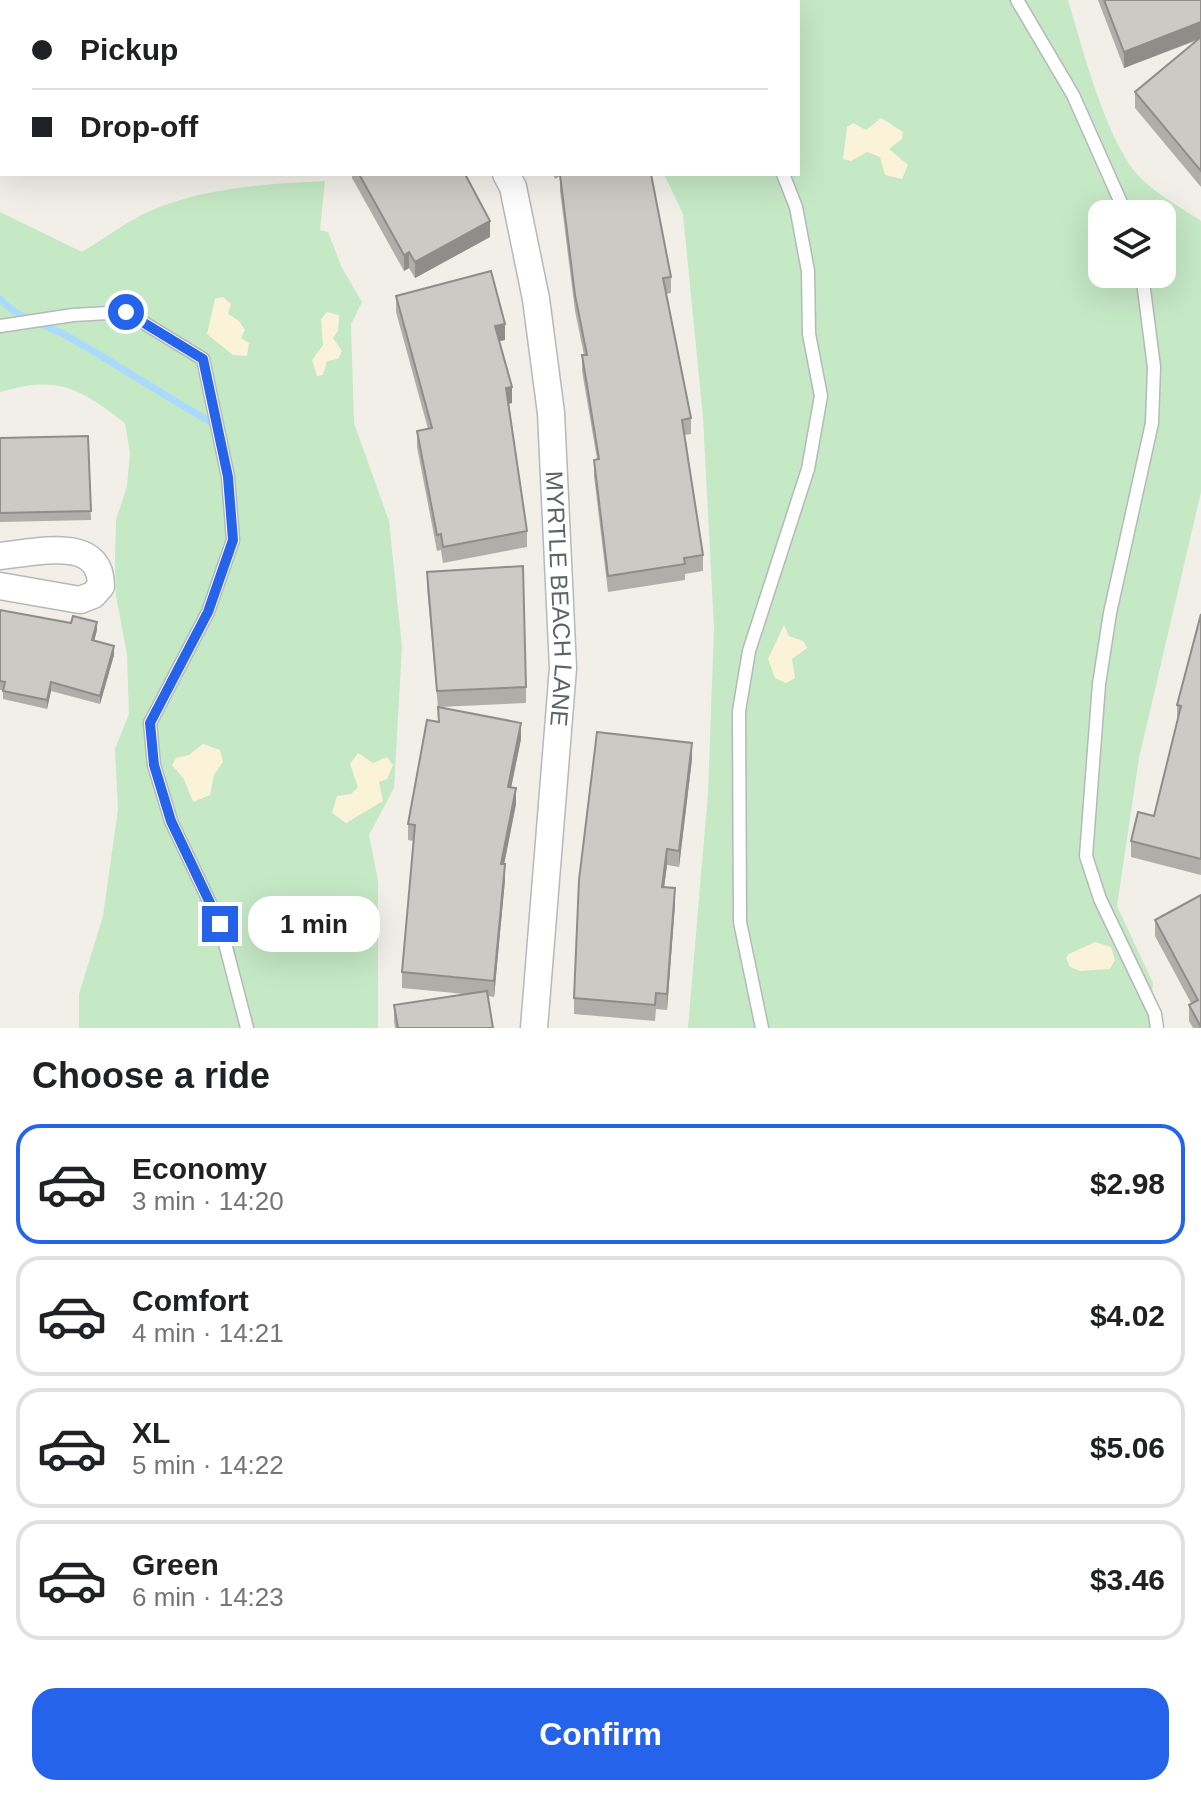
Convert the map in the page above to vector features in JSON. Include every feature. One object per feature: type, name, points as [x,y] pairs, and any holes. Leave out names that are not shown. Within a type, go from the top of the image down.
[{"type":"street","name":"MYRTLE BEACH LANE","points":[[507,176],[513,187],[536,299],[551,413],[563,668],[534,1028]]},
{"type":"street","points":[[0,556],[61,550],[82,552],[95,561],[101,572],[101,586],[93,595],[80,600],[0,586]]},
{"type":"lane","points":[[1017,0],[1073,95],[1120,200]]},
{"type":"lane","points":[[762,1028],[740,922],[739,711],[749,651],[808,469],[821,396],[809,334],[806,258],[796,207],[784,176]]},
{"type":"lane","points":[[1144,288],[1154,367],[1152,423],[1110,613],[1099,684],[1086,856],[1100,899],[1155,1014],[1157,1028]]},
{"type":"lane","points":[[0,326],[126,312],[203,359],[228,477],[233,540],[208,612],[150,723],[154,765],[171,821],[220,924],[247,1028]]},
{"type":"green space","points":[[800,0],[1068,0],[1114,137],[1136,173],[1169,200],[1088,200],[1088,288],[1176,288],[1176,205],[1201,221],[1201,492],[1139,758],[1117,906],[1153,983],[1150,1028],[688,1028],[708,793],[714,628],[703,417],[683,214],[665,176],[800,176]]},
{"type":"green space","points":[[325,181],[320,230],[328,232],[342,268],[362,302],[351,324],[354,423],[389,521],[402,647],[394,788],[369,835],[378,880],[378,1028],[79,1028],[79,994],[103,916],[118,809],[115,749],[129,714],[127,654],[116,596],[115,559],[116,520],[127,486],[130,453],[125,423],[81,393],[53,385],[0,392],[0,212],[82,252],[141,215],[171,203],[258,185]]},
{"type":"sand","points":[[881,118],[903,132],[902,139],[889,149],[908,165],[902,179],[885,175],[880,157],[867,152],[851,161],[843,159],[847,127],[853,123],[866,130]]},
{"type":"sand","points":[[223,297],[231,304],[228,314],[239,321],[245,330],[241,338],[249,343],[247,356],[233,355],[207,334],[215,299]]},
{"type":"sand","points":[[327,312],[339,315],[338,331],[333,338],[342,351],[338,359],[327,361],[323,375],[317,376],[312,360],[323,345],[321,319]]},
{"type":"sand","points":[[784,625],[789,636],[803,641],[807,648],[792,659],[795,678],[786,683],[775,678],[768,659]]},
{"type":"sand","points":[[203,744],[220,750],[223,762],[214,775],[210,795],[193,802],[184,779],[172,765],[176,758],[189,755]]},
{"type":"sand","points":[[358,753],[373,763],[387,757],[393,765],[387,779],[379,782],[383,801],[346,823],[332,813],[337,796],[351,794],[358,787],[350,764]]},
{"type":"sand","points":[[1095,942],[1111,947],[1115,960],[1110,969],[1080,971],[1070,967],[1066,958],[1069,954]]},
{"type":"building","points":[[1104,0],[1201,0],[1201,22],[1124,52]]},
{"type":"building","points":[[1201,37],[1201,171],[1135,92]]},
{"type":"building","points":[[360,176],[466,176],[490,221],[415,262],[409,252],[404,255]]},
{"type":"building","points":[[560,176],[651,176],[671,277],[663,278],[691,418],[682,420],[703,555],[684,558],[685,564],[608,576],[594,460],[599,459],[582,355],[587,355],[575,295]]},
{"type":"building","points":[[491,271],[505,324],[495,326],[512,387],[506,388],[527,531],[443,547],[441,534],[437,535],[417,431],[432,428],[396,296]]},
{"type":"building","points":[[88,436],[91,511],[0,513],[0,438]]},
{"type":"building","points":[[523,566],[526,687],[437,691],[427,572]]},
{"type":"building","points":[[0,610],[71,623],[73,616],[97,622],[92,640],[114,646],[100,696],[51,682],[47,700],[3,691],[5,682],[0,681]]},
{"type":"building","points":[[1201,614],[1201,859],[1131,841],[1138,812],[1154,816],[1181,706],[1177,705]]},
{"type":"building","points":[[438,707],[521,723],[508,787],[516,788],[501,864],[505,864],[494,981],[402,972],[415,825],[408,824],[427,720],[439,722]]},
{"type":"building","points":[[597,732],[692,743],[679,851],[667,849],[662,887],[675,888],[667,994],[656,993],[655,1005],[574,998],[579,880]]},
{"type":"building","points":[[1201,895],[1201,1027],[1189,1005],[1198,1000],[1155,920]]},
{"type":"building","points":[[487,991],[493,1028],[398,1028],[394,1005]]},
{"type":"waterway","points":[[0,299],[24,317],[69,337],[218,426]]},
{"type":"route","points":[[126,312],[203,359],[210,380],[228,477],[233,540],[208,612],[150,723],[154,765],[171,821],[220,924]]}]
